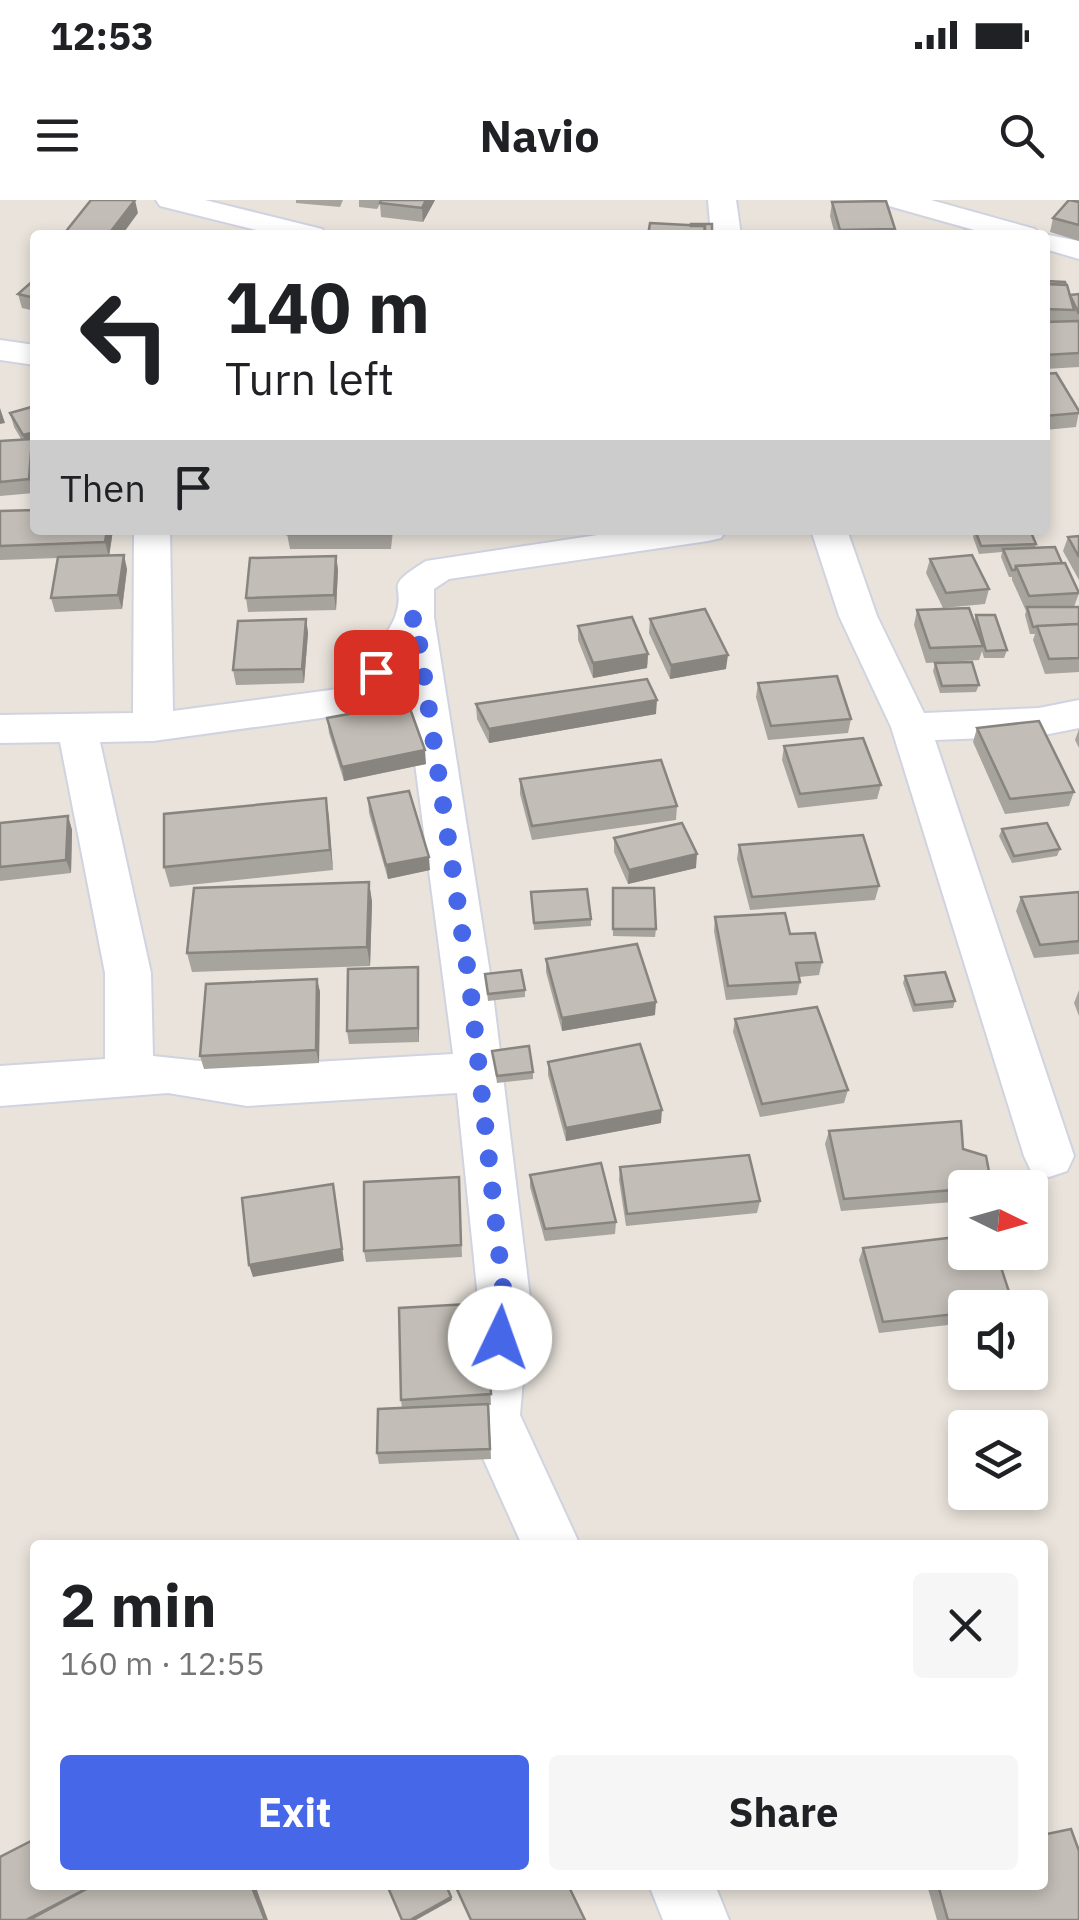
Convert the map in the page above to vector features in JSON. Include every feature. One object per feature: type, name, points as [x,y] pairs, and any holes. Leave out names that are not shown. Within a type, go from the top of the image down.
[{"type":"street","points":[[170,200],[292,230]]},
{"type":"street","points":[[722,200],[725,230]]},
{"type":"street","points":[[899,200],[966,208],[1015,230]]},
{"type":"street","points":[[1050,241],[1079,250]]},
{"type":"street","points":[[0,350],[30,354]]},
{"type":"street","points":[[152,535],[153,727]]},
{"type":"street","points":[[549,1540],[492,1416],[504,1298],[479,1072],[415,616],[415,584],[439,569],[674,535]]},
{"type":"street","points":[[831,535],[858,616],[911,727],[1050,1156]]},
{"type":"street","points":[[0,729],[153,727],[357,700],[415,616]]},
{"type":"street","points":[[911,727],[1039,722],[1079,714]]},
{"type":"street","points":[[77,727],[128,973],[129,1076]]},
{"type":"street","points":[[0,1086],[168,1074],[247,1086],[479,1072]]},
{"type":"street","points":[[684,1890],[696,1920]]},
{"type":"building","points":[[91,200],[135,200],[112,230],[67,230]]},
{"type":"building","points":[[426,200],[422,208],[380,203]]},
{"type":"building","points":[[1069,200],[1079,202],[1079,225],[1053,218]]},
{"type":"building","points":[[886,201],[895,229],[840,230],[832,202]]},
{"type":"building","points":[[650,223],[705,226],[705,230],[649,230]]},
{"type":"building","points":[[712,224],[712,230],[705,230],[705,226],[691,226]]},
{"type":"building","points":[[30,283],[30,297],[18,294]]},
{"type":"building","points":[[1050,284],[1067,285],[1074,310],[1050,309]]},
{"type":"building","points":[[1079,294],[1079,314],[1070,295]]},
{"type":"building","points":[[1079,321],[1079,353],[1050,355],[1050,322]]},
{"type":"building","points":[[1056,373],[1079,413],[1050,416],[1050,374]]},
{"type":"building","points":[[30,407],[30,433],[23,435],[10,413]]},
{"type":"building","points":[[30,439],[29,479],[0,482],[0,441]]},
{"type":"building","points":[[30,510],[30,535],[106,535],[105,542],[0,546],[0,511]]},
{"type":"building","points":[[977,535],[1032,535],[1036,544],[981,546]]},
{"type":"building","points":[[1079,536],[1079,557],[1068,537]]},
{"type":"building","points":[[1055,547],[1062,563],[1016,566],[1015,570],[1003,549]]},
{"type":"building","points":[[124,555],[118,595],[51,598],[58,557]]},
{"type":"building","points":[[972,555],[989,589],[946,593],[930,559]]},
{"type":"building","points":[[336,556],[334,595],[246,598],[250,558]]},
{"type":"building","points":[[1065,563],[1079,593],[1029,596],[1016,566]]},
{"type":"building","points":[[1027,607],[1079,607],[1079,624],[1033,627]]},
{"type":"building","points":[[969,608],[983,646],[930,648],[917,610]]},
{"type":"building","points":[[705,609],[728,655],[671,665],[650,619]]},
{"type":"building","points":[[976,615],[995,615],[1007,650],[986,651]]},
{"type":"building","points":[[632,617],[648,654],[593,663],[578,626]]},
{"type":"building","points":[[306,619],[302,669],[233,670],[238,621]]},
{"type":"building","points":[[1079,624],[1079,658],[1049,659],[1037,626]]},
{"type":"building","points":[[972,662],[979,685],[942,686],[935,663]]},
{"type":"building","points":[[837,676],[851,719],[771,726],[758,683]]},
{"type":"building","points":[[647,679],[657,700],[489,729],[476,704]]},
{"type":"building","points":[[408,703],[425,750],[342,767],[327,718]]},
{"type":"building","points":[[1039,721],[1074,792],[1010,799],[977,728]]},
{"type":"building","points":[[863,738],[881,785],[800,794],[784,746]]},
{"type":"building","points":[[661,760],[677,806],[532,826],[520,779]]},
{"type":"building","points":[[409,791],[429,857],[386,865],[368,798]]},
{"type":"building","points":[[326,798],[330,850],[164,867],[164,814]]},
{"type":"building","points":[[68,816],[66,860],[0,867],[0,823]]},
{"type":"building","points":[[682,823],[697,854],[629,870],[614,838]]},
{"type":"building","points":[[1047,823],[1060,849],[1014,856],[1002,829]]},
{"type":"building","points":[[863,835],[879,886],[752,897],[739,845]]},
{"type":"building","points":[[369,882],[367,947],[187,953],[194,888]]},
{"type":"building","points":[[613,888],[654,888],[656,929],[613,929]]},
{"type":"building","points":[[587,889],[591,919],[534,923],[531,892]]},
{"type":"building","points":[[1079,892],[1079,941],[1040,945],[1021,897]]},
{"type":"building","points":[[785,913],[790,934],[815,933],[822,962],[796,963],[800,982],[728,986],[715,917]]},
{"type":"building","points":[[637,944],[656,1002],[562,1018],[546,959]]},
{"type":"building","points":[[418,967],[418,1028],[347,1031],[348,969]]},
{"type":"building","points":[[521,970],[525,990],[488,994],[485,974]]},
{"type":"building","points":[[945,972],[955,1001],[915,1005],[905,976]]},
{"type":"building","points":[[317,979],[316,1050],[200,1056],[206,984]]},
{"type":"building","points":[[817,1007],[848,1090],[762,1104],[735,1019]]},
{"type":"building","points":[[640,1044],[662,1110],[566,1128],[548,1062]]},
{"type":"building","points":[[529,1046],[533,1072],[497,1076],[492,1051]]},
{"type":"building","points":[[961,1121],[963,1149],[986,1156],[989,1170],[948,1170],[948,1190],[844,1199],[829,1131]]},
{"type":"building","points":[[749,1155],[760,1201],[627,1214],[620,1167]]},
{"type":"building","points":[[601,1163],[616,1222],[545,1229],[530,1175]]},
{"type":"building","points":[[459,1177],[461,1245],[364,1251],[364,1182]]},
{"type":"building","points":[[333,1184],[342,1249],[249,1265],[242,1198]]},
{"type":"building","points":[[948,1238],[948,1270],[1002,1270],[1008,1290],[948,1290],[948,1315],[883,1322],[863,1248]]},
{"type":"building","points":[[486,1303],[491,1394],[401,1400],[399,1308]]},
{"type":"building","points":[[488,1404],[490,1449],[377,1453],[378,1409]]},
{"type":"building","points":[[1071,1829],[1079,1851],[1079,1920],[948,1920],[939,1890],[1048,1890],[1048,1834]]},
{"type":"building","points":[[30,1842],[30,1890],[83,1890],[26,1920],[0,1920],[0,1857]]},
{"type":"building","points":[[85,1890],[253,1890],[265,1920],[29,1920]]},
{"type":"building","points":[[389,1890],[448,1890],[451,1897],[410,1920],[402,1920]]},
{"type":"building","points":[[457,1890],[570,1890],[585,1920],[471,1920]]},
{"type":"route","points":[[376,672],[415,616],[470,986],[504,1298],[500,1338]]}]
